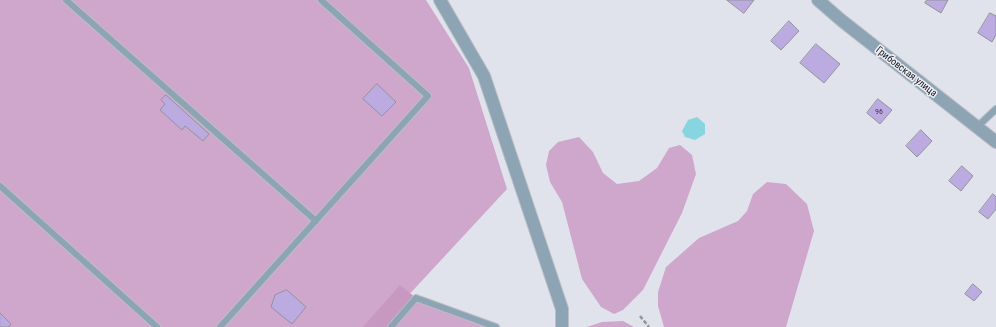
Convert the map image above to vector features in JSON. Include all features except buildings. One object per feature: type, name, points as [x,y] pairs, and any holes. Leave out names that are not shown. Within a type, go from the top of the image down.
[{"type":"street","points":[[440,0],[484,76],[562,309],[562,327]]},
{"type":"street","name":"Грибовская улица","points":[[818,0],[841,20],[996,142]]},
{"type":"lane","points":[[66,0],[316,221]]},
{"type":"lane","points":[[220,327],[428,96],[321,0]]},
{"type":"lane","points":[[977,127],[996,109]]},
{"type":"lane","points":[[0,186],[157,327]]},
{"type":"lane","points":[[391,327],[416,298],[496,327]]},
{"type":"path","points":[[640,316],[649,327]]},
{"type":"shaded area","points":[[0,0],[426,0],[469,68],[507,189],[379,327],[0,327]]},
{"type":"shaded area","points":[[579,137],[593,152],[603,173],[617,184],[639,181],[657,168],[669,148],[680,145],[692,155],[696,174],[682,213],[643,290],[623,310],[614,314],[601,307],[582,279],[562,202],[550,182],[546,165],[549,151],[558,142]]},
{"type":"shaded area","points":[[767,182],[786,184],[807,204],[814,231],[786,327],[664,327],[658,306],[658,292],[666,267],[699,238],[738,221],[747,211],[753,194]]},
{"type":"shaded area","points":[[400,285],[416,298],[391,327],[363,327]]},
{"type":"shaded area","points":[[416,298],[496,327],[391,327]]},
{"type":"shaded area","points":[[623,321],[634,327],[587,327],[602,322]]},
{"type":"water","points":[[697,117],[705,124],[705,134],[695,140],[685,137],[682,131],[688,120]]}]
